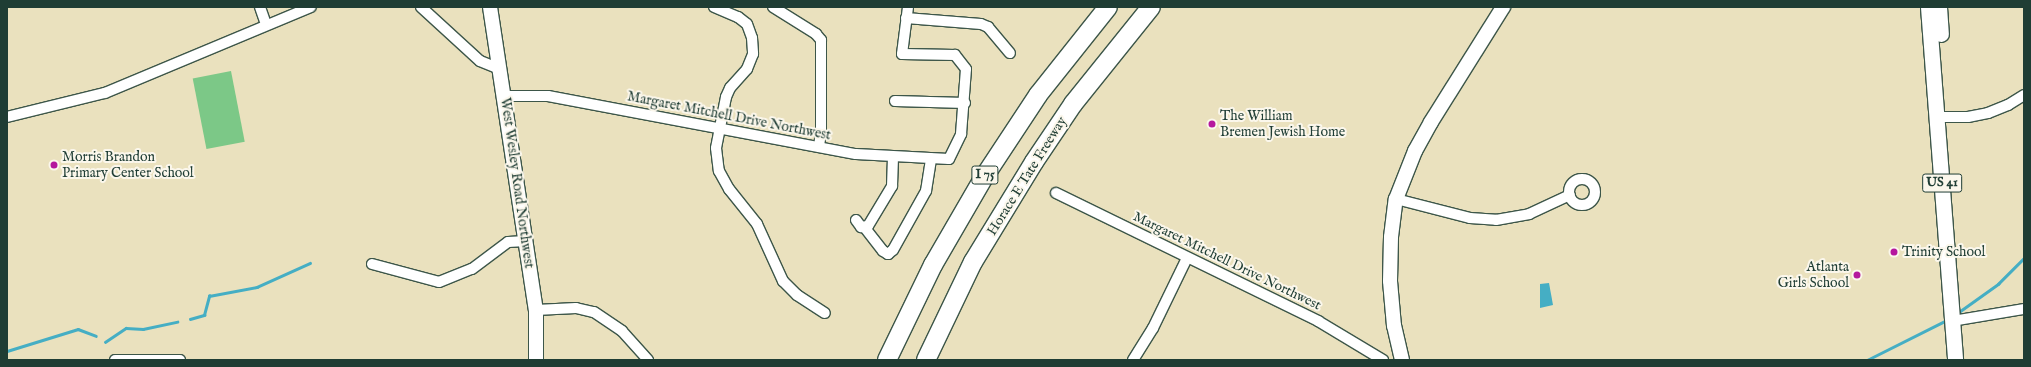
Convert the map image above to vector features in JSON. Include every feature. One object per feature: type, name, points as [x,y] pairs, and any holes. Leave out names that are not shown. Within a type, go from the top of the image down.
[{"type":"highway","name":"I 75","points":[[887,360],[936,259],[984,177],[1038,95],[1108,7]]},
{"type":"highway","name":"Horace E Tate Freeway","points":[[926,360],[973,262],[1034,162],[1073,104],[1151,7]]},
{"type":"main road","name":"West Wesley Road Northwest","points":[[490,7],[536,310],[536,360]]},
{"type":"main road","points":[[1399,359],[1390,281],[1391,237],[1396,199],[1415,151],[1434,116],[1503,7]]},
{"type":"main road","name":"US 41","points":[[1928,7],[1942,117]]},
{"type":"main road","name":"US 41","points":[[1939,7],[1942,117],[1957,321],[1964,360]]},
{"type":"main road","name":"US 41","points":[[1955,360],[1957,321]]},
{"type":"street","points":[[260,7],[266,24]]},
{"type":"street","points":[[7,118],[105,93],[266,24],[311,7]]},
{"type":"street","points":[[421,7],[480,61],[500,68]]},
{"type":"street","points":[[714,7],[738,17],[747,24],[752,38],[753,54],[747,69],[730,88],[726,97],[716,156],[724,181],[757,224],[783,281],[797,295],[825,313]]},
{"type":"street","points":[[773,7],[816,34],[821,40],[821,132],[819,148]]},
{"type":"street","points":[[895,101],[964,103],[966,68],[955,55],[902,54],[908,7]]},
{"type":"street","points":[[906,18],[988,27],[1010,53]]},
{"type":"street","points":[[1942,117],[1988,113],[2008,106],[2024,95]]},
{"type":"street","name":"Margaret Mitchell Drive Northwest","points":[[504,96],[548,96],[819,148],[893,157],[949,159],[961,134],[964,103]]},
{"type":"street","points":[[865,228],[892,186],[893,157]]},
{"type":"street","points":[[856,220],[861,227],[865,228],[883,251],[888,254],[893,250],[926,191],[931,158]]},
{"type":"street","name":"Margaret Mitchell Drive Northwest","points":[[1056,193],[1318,321],[1383,360]]},
{"type":"street","points":[[1396,199],[1470,218],[1496,220],[1529,214],[1570,195]]},
{"type":"street","points":[[372,264],[439,282],[448,281],[472,269],[508,242],[526,241]]},
{"type":"street","points":[[1133,360],[1153,328],[1187,258]]},
{"type":"street","points":[[536,310],[576,308],[594,312],[622,331],[648,360]]},
{"type":"street","points":[[1957,321],[2024,309]]},
{"type":"street","points":[[115,360],[180,360]]},
{"type":"green space","points":[[231,71],[245,142],[206,149],[193,78]]},
{"type":"water","points":[[1549,283],[1553,305],[1540,308],[1540,284]]},
{"type":"waterway","points":[[1956,314],[1998,284],[2024,258]]},
{"type":"waterway","points":[[190,319],[204,315],[209,296],[257,287],[310,263]]},
{"type":"waterway","points":[[1867,360],[1947,320]]},
{"type":"waterway","points":[[105,342],[126,328],[143,329],[177,322]]},
{"type":"waterway","points":[[7,351],[78,329],[96,336]]},
{"type":"place","name":"The William Bremen Jewish Home","points":[[1212,124]]},
{"type":"place","name":"Morris Brandon Primary Center School","points":[[54,165]]},
{"type":"place","name":"Trinity School","points":[[1894,252]]},
{"type":"place","name":"Atlanta Girls School","points":[[1857,275]]}]
